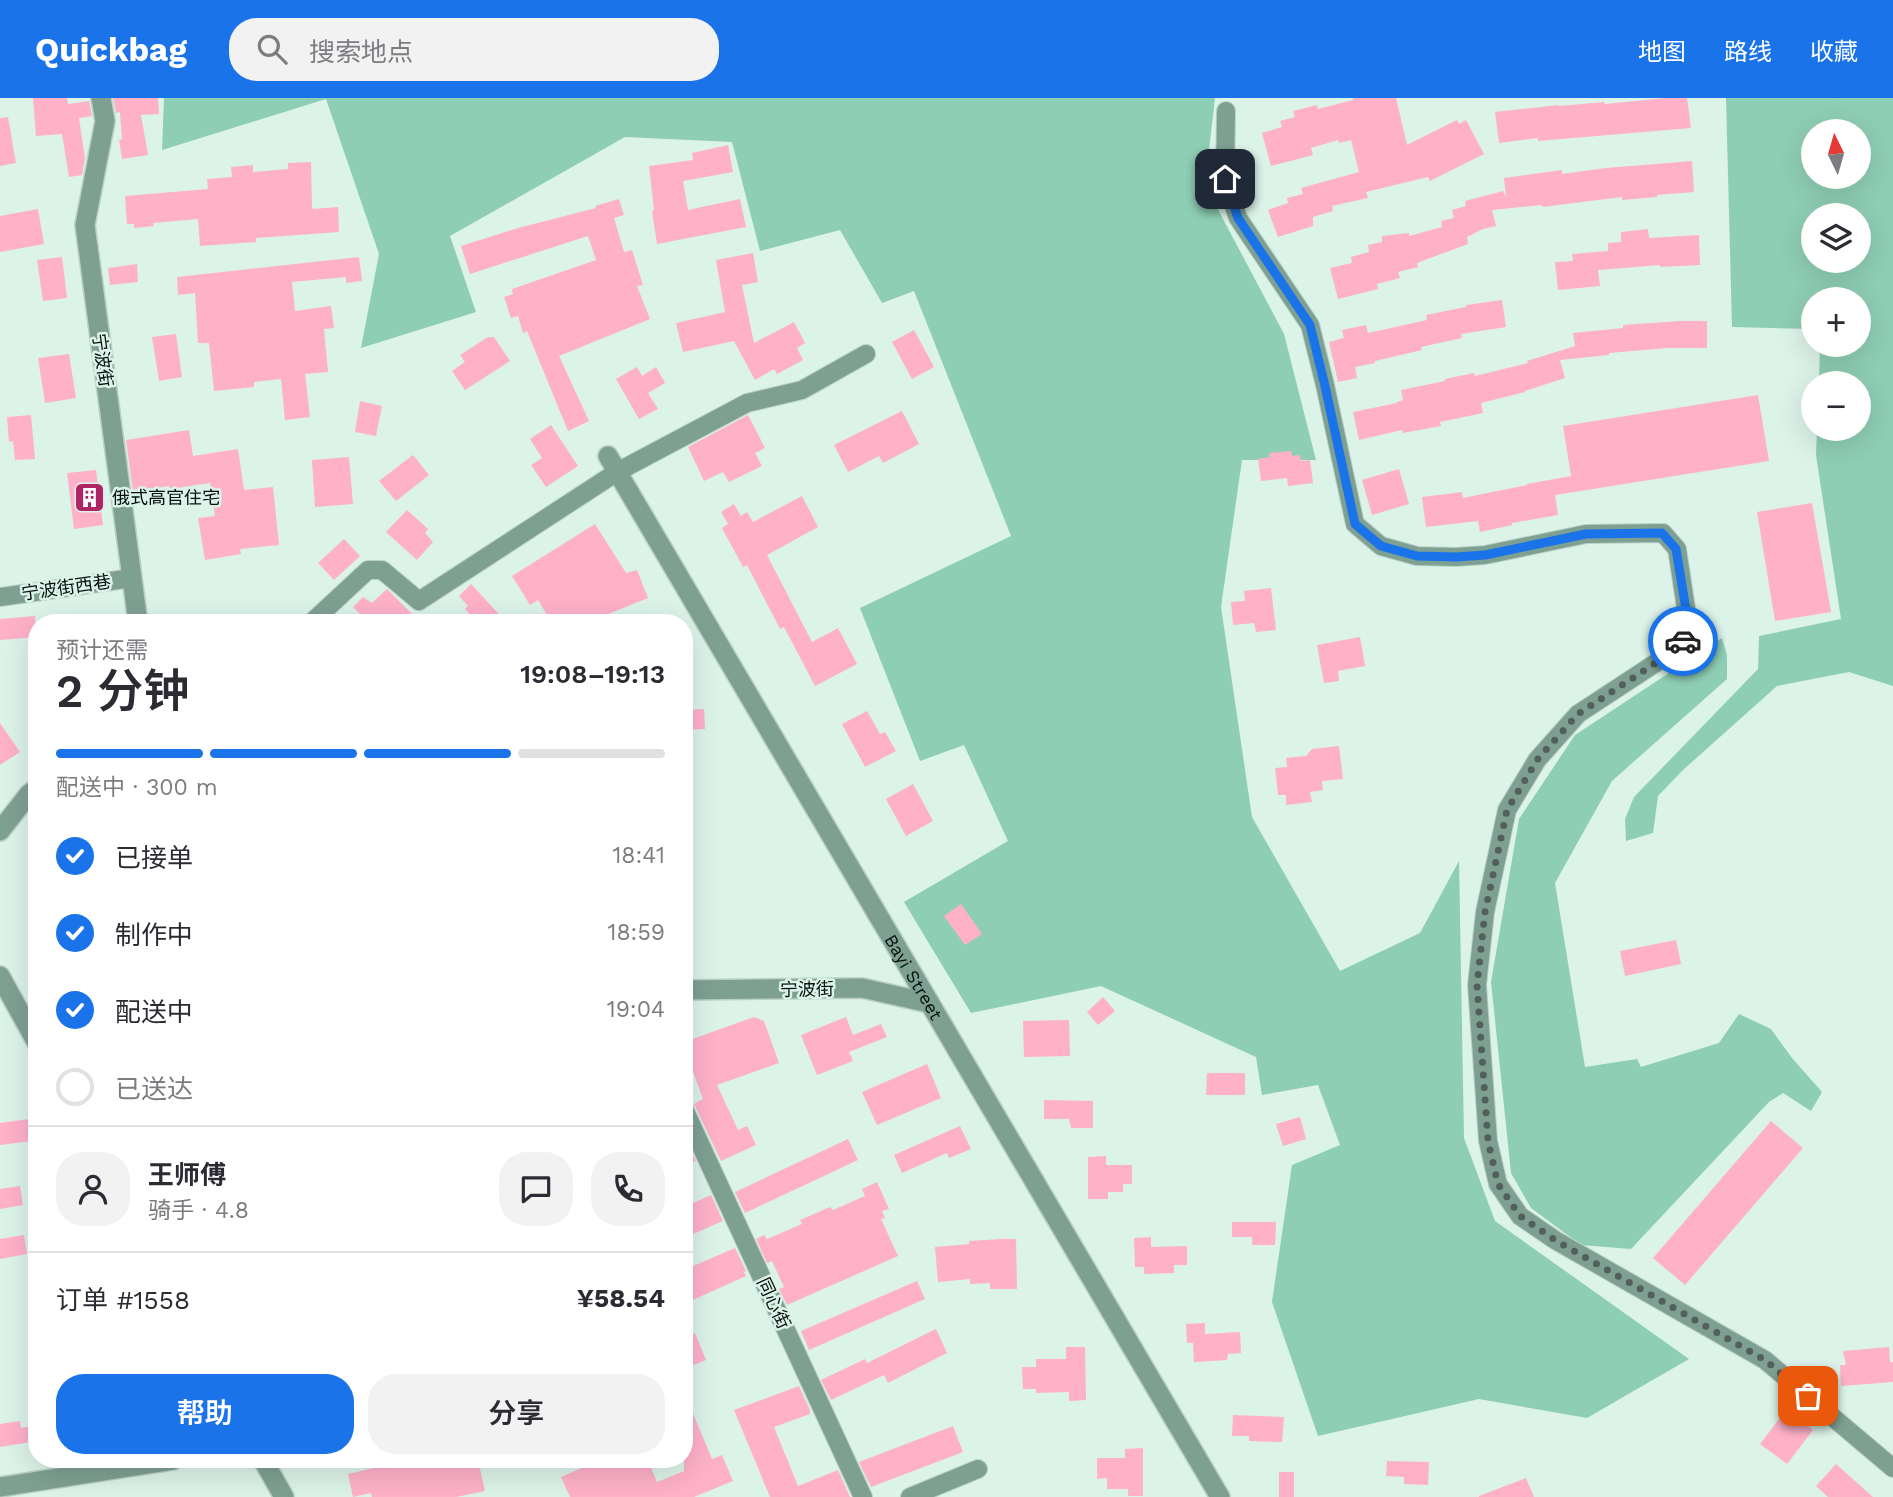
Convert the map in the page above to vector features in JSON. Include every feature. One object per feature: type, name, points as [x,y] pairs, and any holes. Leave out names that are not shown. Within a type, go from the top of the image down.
[{"type":"street","name":"宁波街","points":[[101,98],[105,121],[85,225],[137,614]]},
{"type":"street","points":[[1226,111],[1225,179],[1238,218],[1310,325],[1355,524],[1381,546],[1417,556],[1485,555],[1586,534],[1662,533],[1676,549],[1689,628],[1680,647],[1578,714],[1537,760],[1507,810],[1485,912],[1477,985],[1488,1141],[1498,1184],[1520,1216],[1555,1240],[1765,1360],[1893,1468]]},
{"type":"street","points":[[320,614],[368,570],[382,570],[419,601],[612,464],[747,403],[802,390],[866,354]]},
{"type":"street","name":"Bayi Street","points":[[612,464],[1220,1497]]},
{"type":"street","name":"宁波街西巷","points":[[0,597],[132,578]]},
{"type":"street","points":[[331,604],[332,614]]},
{"type":"street","points":[[0,831],[28,795]]},
{"type":"street","points":[[0,976],[28,1027]]},
{"type":"street","name":"宁波街","points":[[693,990],[862,988],[929,1003]]},
{"type":"street","name":"同心街","points":[[693,1129],[863,1497]]},
{"type":"street","points":[[0,1487],[122,1468]]},
{"type":"street","points":[[268,1468],[284,1497]]},
{"type":"street","points":[[910,1497],[978,1469]]},
{"type":"green space","points":[[164,98],[1215,98],[1205,185],[1284,334],[1316,460],[1242,460],[1221,607],[1252,817],[1340,971],[1420,933],[1459,861],[1464,1138],[1495,1221],[1689,1359],[1587,1418],[1479,1399],[1318,1436],[1272,1302],[1292,1165],[1340,1145],[1318,1085],[1262,1095],[1256,1057],[1101,986],[971,1013],[904,902],[1008,841],[964,745],[920,761],[860,608],[1011,536],[914,291],[882,303],[840,230],[760,251],[732,142],[625,137],[450,236],[476,312],[361,348],[379,254],[326,99],[162,150]]},
{"type":"green space","points":[[1726,98],[1893,98],[1893,686],[1849,672],[1777,686],[1683,770],[1658,796],[1653,833],[1626,841],[1625,819],[1634,797],[1758,669],[1759,636],[1841,619],[1816,455],[1817,441],[1871,441],[1871,371],[1819,371],[1820,357],[1871,357],[1871,287],[1801,287],[1801,329],[1732,327]]},
{"type":"green space","points":[[1722,638],[1727,655],[1727,679],[1612,781],[1555,883],[1585,1067],[1637,1059],[1641,1067],[1719,1043],[1739,1014],[1771,1029],[1822,1092],[1811,1111],[1783,1093],[1769,1102],[1631,1249],[1581,1245],[1531,1208],[1511,1173],[1491,982],[1519,819],[1575,735]]},
{"type":"building","points":[[33,98],[67,98],[68,104],[89,101],[92,116],[79,118],[85,158],[82,175],[69,177],[62,134],[36,136]]},
{"type":"building","points":[[113,98],[158,98],[159,114],[141,115],[148,155],[122,159],[119,140],[122,139],[120,112],[116,113]]},
{"type":"building","points":[[1353,98],[1396,98],[1407,145],[1457,120],[1459,124],[1466,120],[1484,154],[1430,181],[1428,177],[1366,192],[1368,198],[1332,206],[1333,211],[1313,217],[1313,226],[1278,237],[1268,210],[1288,203],[1287,198],[1303,194],[1301,188],[1359,172],[1351,140],[1339,143],[1338,140],[1311,148],[1313,155],[1271,166],[1262,133],[1282,127],[1280,121],[1295,117],[1293,111],[1317,105],[1318,109]]},
{"type":"building","points":[[1687,98],[1691,128],[1499,143],[1495,112]]},
{"type":"building","points":[[8,117],[16,163],[0,166],[0,118]]},
{"type":"building","points":[[728,145],[733,172],[683,181],[688,210],[740,199],[746,227],[657,244],[649,166],[693,160],[692,153]]},
{"type":"building","points":[[1692,161],[1694,192],[1492,210],[1496,226],[1467,237],[1468,244],[1417,263],[1418,267],[1398,272],[1400,278],[1377,284],[1378,289],[1338,299],[1330,268],[1352,263],[1351,257],[1369,252],[1368,245],[1382,242],[1382,236],[1409,233],[1409,236],[1442,227],[1441,221],[1454,218],[1452,210],[1466,206],[1465,201],[1503,191],[1506,197],[1504,178],[1562,170],[1562,174]]},
{"type":"building","points":[[311,162],[312,207],[338,207],[339,232],[256,238],[256,242],[200,246],[198,219],[153,223],[154,226],[134,228],[134,224],[127,224],[125,196],[208,189],[207,179],[232,177],[231,167],[253,165],[253,172],[288,169],[288,163]]},
{"type":"building","points":[[619,199],[624,215],[614,218],[624,252],[632,250],[643,285],[637,286],[650,319],[559,356],[589,421],[568,431],[527,331],[523,333],[518,316],[511,318],[504,297],[513,294],[512,289],[596,260],[588,236],[470,274],[461,246]]},
{"type":"building","points":[[38,209],[44,244],[0,252],[0,216]]},
{"type":"building","points":[[1648,229],[1649,238],[1699,235],[1700,265],[1598,270],[1600,286],[1558,290],[1555,262],[1573,261],[1572,254],[1608,251],[1608,243],[1621,242],[1621,232]]},
{"type":"building","points":[[753,253],[758,282],[742,285],[754,343],[794,322],[805,343],[797,348],[803,360],[777,374],[774,369],[755,380],[734,341],[683,352],[676,323],[725,312],[716,260]]},
{"type":"building","points":[[62,257],[67,298],[43,301],[37,260]]},
{"type":"building","points":[[359,257],[362,281],[346,283],[346,277],[292,282],[295,311],[331,306],[334,328],[324,329],[328,372],[305,374],[310,417],[285,420],[281,379],[254,382],[254,387],[214,391],[209,343],[198,343],[195,293],[178,295],[177,277]]},
{"type":"building","points":[[137,264],[138,282],[110,285],[108,268]]},
{"type":"building","points":[[1502,300],[1506,327],[1461,334],[1462,338],[1355,367],[1357,378],[1338,382],[1329,342],[1344,338],[1342,330],[1366,325],[1368,333],[1427,320],[1426,315],[1466,305]]},
{"type":"building","points":[[1707,321],[1707,348],[1668,348],[1560,360],[1565,378],[1481,403],[1483,413],[1440,422],[1441,426],[1403,433],[1402,430],[1359,440],[1353,412],[1397,403],[1403,400],[1401,390],[1528,363],[1527,361],[1575,346],[1573,333],[1623,328],[1623,325]]},
{"type":"building","points":[[914,330],[934,367],[912,379],[892,342]]},
{"type":"building","points":[[176,334],[182,377],[159,381],[152,337]]},
{"type":"building","points":[[488,337],[494,337],[510,361],[465,390],[452,371],[465,362],[460,355]]},
{"type":"building","points":[[69,354],[76,398],[45,403],[38,358]]},
{"type":"building","points":[[637,367],[642,376],[656,367],[665,383],[648,393],[658,409],[639,419],[616,379]]},
{"type":"building","points":[[1758,395],[1769,461],[1555,495],[1558,515],[1480,532],[1478,521],[1426,527],[1422,497],[1462,492],[1463,498],[1571,476],[1563,426]]},
{"type":"building","points":[[360,401],[382,406],[376,436],[355,432]]},
{"type":"building","points":[[902,411],[919,444],[883,463],[879,456],[848,472],[834,445]]},
{"type":"building","points":[[31,415],[35,459],[15,460],[13,441],[9,442],[7,417]]},
{"type":"building","points":[[748,415],[765,448],[755,453],[762,466],[729,482],[723,472],[704,481],[688,447]]},
{"type":"building","points":[[551,425],[578,466],[546,487],[531,465],[542,458],[530,439]]},
{"type":"building","points":[[189,430],[193,456],[238,449],[244,490],[273,487],[279,545],[240,549],[241,554],[205,560],[198,518],[215,516],[210,483],[133,492],[126,440]]},
{"type":"building","points":[[1291,451],[1292,456],[1300,455],[1301,461],[1310,460],[1313,483],[1288,486],[1287,478],[1261,481],[1258,459],[1270,457],[1269,453]]},
{"type":"building","points":[[413,455],[429,475],[396,501],[379,481]]},
{"type":"building","points":[[349,457],[353,504],[315,507],[312,460]]},
{"type":"building","points":[[1399,469],[1409,504],[1372,515],[1362,480]]},
{"type":"building","name":"俄式高官住宅","points":[[96,470],[103,525],[74,529],[67,473]]},
{"type":"building","points":[[802,496],[818,527],[767,555],[812,642],[838,628],[857,664],[815,686],[784,627],[780,629],[747,565],[743,567],[722,528],[728,524],[721,512],[734,504],[741,516],[747,512],[753,522]]},
{"type":"building","points":[[1812,503],[1831,612],[1775,621],[1757,512]]},
{"type":"building","points":[[407,510],[428,529],[425,533],[433,542],[417,560],[386,532]]},
{"type":"building","points":[[595,524],[626,573],[637,570],[648,598],[608,614],[547,614],[538,600],[530,605],[512,576]]},
{"type":"building","points":[[344,539],[360,556],[334,580],[318,563]]},
{"type":"building","points":[[471,584],[499,614],[470,614],[465,609],[468,606],[459,596]]},
{"type":"building","points":[[1271,588],[1276,630],[1256,632],[1254,623],[1233,625],[1231,602],[1245,601],[1244,591]]},
{"type":"building","points":[[387,589],[412,614],[360,614],[353,607],[363,597],[372,603]]},
{"type":"building","points":[[28,617],[28,638],[0,640],[0,619]]},
{"type":"building","points":[[1360,637],[1365,666],[1338,671],[1339,681],[1324,683],[1317,645]]},
{"type":"building","points":[[704,709],[705,729],[693,730],[693,710]]},
{"type":"building","points":[[867,711],[880,734],[885,732],[896,751],[865,767],[842,724]]},
{"type":"building","points":[[0,723],[20,752],[0,765]]},
{"type":"building","points":[[1339,746],[1343,779],[1322,781],[1323,790],[1310,792],[1312,802],[1286,805],[1286,795],[1278,795],[1275,768],[1287,767],[1286,758],[1306,756],[1312,749]]},
{"type":"building","points":[[913,784],[933,821],[906,836],[886,799]]},
{"type":"building","points":[[961,904],[982,934],[965,945],[944,916]]},
{"type":"building","points":[[1676,940],[1681,964],[1625,976],[1620,951]]},
{"type":"building","points":[[1103,997],[1115,1011],[1098,1025],[1087,1012]]},
{"type":"building","points":[[754,1017],[764,1021],[779,1063],[717,1085],[738,1130],[747,1126],[756,1145],[721,1161],[694,1104],[703,1099],[693,1072],[693,1039]]},
{"type":"building","points":[[846,1017],[853,1035],[881,1024],[887,1037],[849,1052],[853,1061],[817,1075],[801,1035]]},
{"type":"building","points":[[1069,1020],[1070,1056],[1024,1057],[1023,1021]]},
{"type":"building","points":[[927,1064],[941,1098],[877,1125],[862,1092]]},
{"type":"building","points":[[1207,1073],[1245,1073],[1245,1095],[1206,1095]]},
{"type":"building","points":[[1044,1100],[1093,1101],[1093,1128],[1071,1128],[1069,1119],[1044,1119]]},
{"type":"building","points":[[1300,1117],[1306,1139],[1283,1146],[1276,1124]]},
{"type":"building","points":[[28,1119],[28,1142],[0,1145],[0,1123]]},
{"type":"building","points":[[1771,1121],[1803,1148],[1685,1285],[1653,1258]]},
{"type":"building","points":[[960,1126],[971,1149],[949,1158],[947,1153],[902,1173],[894,1155]]},
{"type":"building","points":[[848,1139],[858,1160],[745,1213],[735,1192]]},
{"type":"building","points":[[1106,1156],[1106,1165],[1132,1165],[1132,1184],[1123,1184],[1123,1192],[1108,1192],[1108,1199],[1088,1199],[1088,1157]]},
{"type":"building","points":[[877,1182],[889,1209],[882,1211],[885,1218],[881,1219],[898,1256],[787,1305],[779,1289],[784,1287],[772,1261],[767,1263],[756,1239],[764,1235],[767,1239],[802,1224],[800,1220],[865,1196],[862,1189]]},
{"type":"building","points":[[20,1186],[23,1205],[0,1209],[0,1189]]},
{"type":"building","points":[[711,1195],[723,1221],[693,1234],[693,1203]]},
{"type":"building","points":[[1232,1222],[1276,1222],[1275,1245],[1252,1245],[1252,1237],[1232,1237]]},
{"type":"building","points":[[24,1235],[27,1254],[0,1259],[0,1239]]},
{"type":"building","points":[[1151,1237],[1151,1247],[1187,1246],[1187,1265],[1174,1265],[1174,1273],[1144,1274],[1144,1267],[1135,1267],[1134,1238]]},
{"type":"building","points":[[1016,1239],[1017,1289],[990,1289],[990,1283],[970,1284],[970,1279],[938,1282],[935,1247]]},
{"type":"building","points":[[735,1248],[746,1276],[693,1300],[693,1266]]},
{"type":"building","points":[[917,1281],[925,1299],[809,1350],[801,1331]]},
{"type":"building","points":[[1205,1323],[1205,1334],[1240,1332],[1241,1353],[1228,1354],[1227,1360],[1194,1362],[1193,1343],[1187,1343],[1186,1324]]},
{"type":"building","points":[[936,1329],[947,1353],[888,1383],[884,1375],[831,1400],[821,1380],[865,1359],[867,1363]]},
{"type":"building","points":[[695,1333],[706,1360],[693,1365]]},
{"type":"building","points":[[1066,1347],[1085,1347],[1086,1400],[1069,1401],[1069,1392],[1036,1393],[1036,1389],[1023,1389],[1022,1367],[1036,1367],[1036,1359],[1066,1359]]},
{"type":"building","points":[[1889,1347],[1890,1362],[1893,1362],[1893,1382],[1841,1386],[1840,1365],[1846,1365],[1843,1351]]},
{"type":"building","points":[[799,1386],[810,1414],[774,1427],[798,1486],[838,1470],[850,1497],[770,1497],[734,1410]]},
{"type":"building","points":[[1786,1410],[1813,1430],[1787,1464],[1760,1444]]},
{"type":"building","points":[[693,1414],[712,1459],[722,1455],[733,1481],[694,1497],[570,1497],[561,1477],[582,1468],[651,1468],[657,1482],[684,1471],[684,1468],[693,1468]]},
{"type":"building","points":[[1233,1415],[1284,1417],[1282,1442],[1249,1441],[1249,1436],[1232,1436]]},
{"type":"building","points":[[20,1421],[21,1428],[28,1427],[28,1442],[0,1447],[0,1424]]},
{"type":"building","points":[[953,1426],[963,1452],[871,1487],[859,1462]]},
{"type":"building","points":[[1143,1448],[1143,1496],[1128,1496],[1128,1489],[1107,1489],[1107,1478],[1097,1479],[1097,1458],[1125,1458],[1125,1449]]},
{"type":"building","points":[[1387,1461],[1429,1462],[1428,1485],[1404,1484],[1404,1477],[1386,1476]]},
{"type":"building","points":[[1836,1464],[1873,1497],[1828,1497],[1816,1486]]},
{"type":"building","points":[[374,1468],[480,1468],[485,1491],[456,1497],[372,1497],[371,1493],[353,1497],[348,1474]]},
{"type":"building","points":[[1279,1472],[1294,1472],[1294,1497],[1279,1497]]},
{"type":"building","points":[[1526,1478],[1534,1497],[1479,1497],[1479,1496]]},
{"type":"way so far","points":[[1683,641],[1680,647],[1578,714],[1537,760],[1507,810],[1485,912],[1477,985],[1488,1141],[1498,1184],[1520,1216],[1555,1240],[1765,1360],[1808,1396]]},
{"type":"place","name":"俄式高官住宅","points":[[89,497]]},
{"type":"route","points":[[1225,179],[1238,218],[1310,325],[1355,524],[1381,546],[1417,556],[1485,555],[1586,534],[1662,533],[1676,549],[1689,628],[1683,641]]}]
